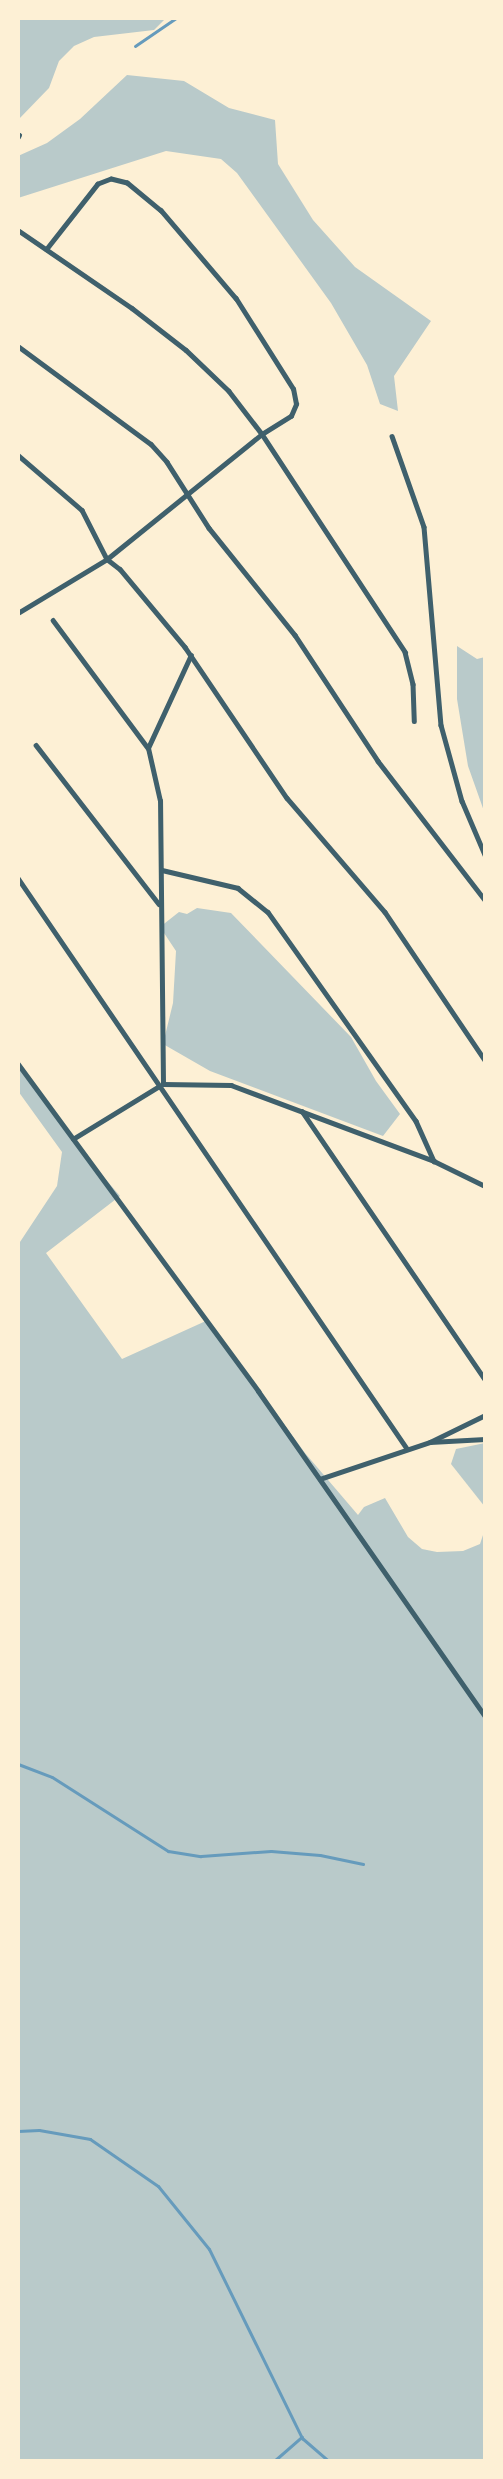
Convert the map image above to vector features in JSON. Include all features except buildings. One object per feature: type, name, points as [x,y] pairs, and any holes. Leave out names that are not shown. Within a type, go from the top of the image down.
[{"type":"street","points":[[18,613],[107,559],[188,496],[262,434],[294,411],[293,389],[236,299],[161,211],[132,186],[111,179],[98,184],[47,249]]},
{"type":"street","points":[[18,230],[186,350],[229,391],[262,434],[405,652],[413,684],[414,721]]},
{"type":"street","points":[[18,346],[151,444],[167,462],[225,549],[295,635],[378,761],[485,900]]},
{"type":"street","points":[[392,436],[424,527],[441,725],[462,801],[485,855]]},
{"type":"street","points":[[18,455],[82,510],[107,559],[120,568],[191,655],[287,798],[385,912],[485,1060]]},
{"type":"street","points":[[53,620],[148,748],[160,801],[161,1085]]},
{"type":"street","points":[[148,748],[191,655]]},
{"type":"street","points":[[36,745],[159,904]]},
{"type":"street","points":[[162,870],[238,888],[268,912],[416,1121],[434,1161]]},
{"type":"street","points":[[18,878],[406,1447]]},
{"type":"street","points":[[18,1064],[258,1391],[485,1717]]},
{"type":"street","points":[[73,1139],[161,1085],[231,1085],[434,1161],[485,1186]]},
{"type":"street","points":[[301,1111],[485,1379]]},
{"type":"street","points":[[430,1442],[485,1415]]},
{"type":"street","points":[[320,1479],[406,1447],[430,1442],[485,1439]]},
{"type":"shaded area","points":[[18,18],[166,18],[154,30],[94,37],[74,46],[59,61],[49,88],[18,120]]},
{"type":"shaded area","points":[[127,75],[184,81],[229,108],[275,120],[278,164],[313,220],[355,267],[431,321],[394,376],[398,411],[380,404],[367,365],[331,303],[237,173],[221,159],[166,151],[18,198],[18,156],[47,143],[80,119]]},
{"type":"shaded area","points":[[457,646],[477,659],[485,657],[485,814],[468,766],[457,699]]},
{"type":"shaded area","points":[[197,908],[231,913],[351,1037],[376,1081],[400,1114],[383,1136],[210,1071],[163,1044],[173,1003],[176,951],[160,927],[179,912],[187,914]]},
{"type":"shaded area","points":[[18,1062],[77,1146],[120,1196],[46,1253],[122,1359],[208,1320],[305,1453],[358,1515],[364,1507],[385,1498],[408,1537],[422,1549],[437,1552],[463,1551],[480,1544],[485,1529],[485,2461],[18,2461],[18,1245],[57,1186],[62,1152],[18,1091]]},
{"type":"shaded area","points":[[485,1443],[485,1507],[451,1464],[456,1449]]},
{"type":"waterway","points":[[135,46],[176,18]]},
{"type":"waterway","points":[[18,1764],[52,1777],[168,1851],[201,1856],[271,1851],[320,1855],[363,1864]]},
{"type":"waterway","points":[[18,2131],[39,2130],[90,2139],[158,2186],[209,2249],[302,2438],[328,2461]]},
{"type":"waterway","points":[[274,2461],[302,2437]]}]
